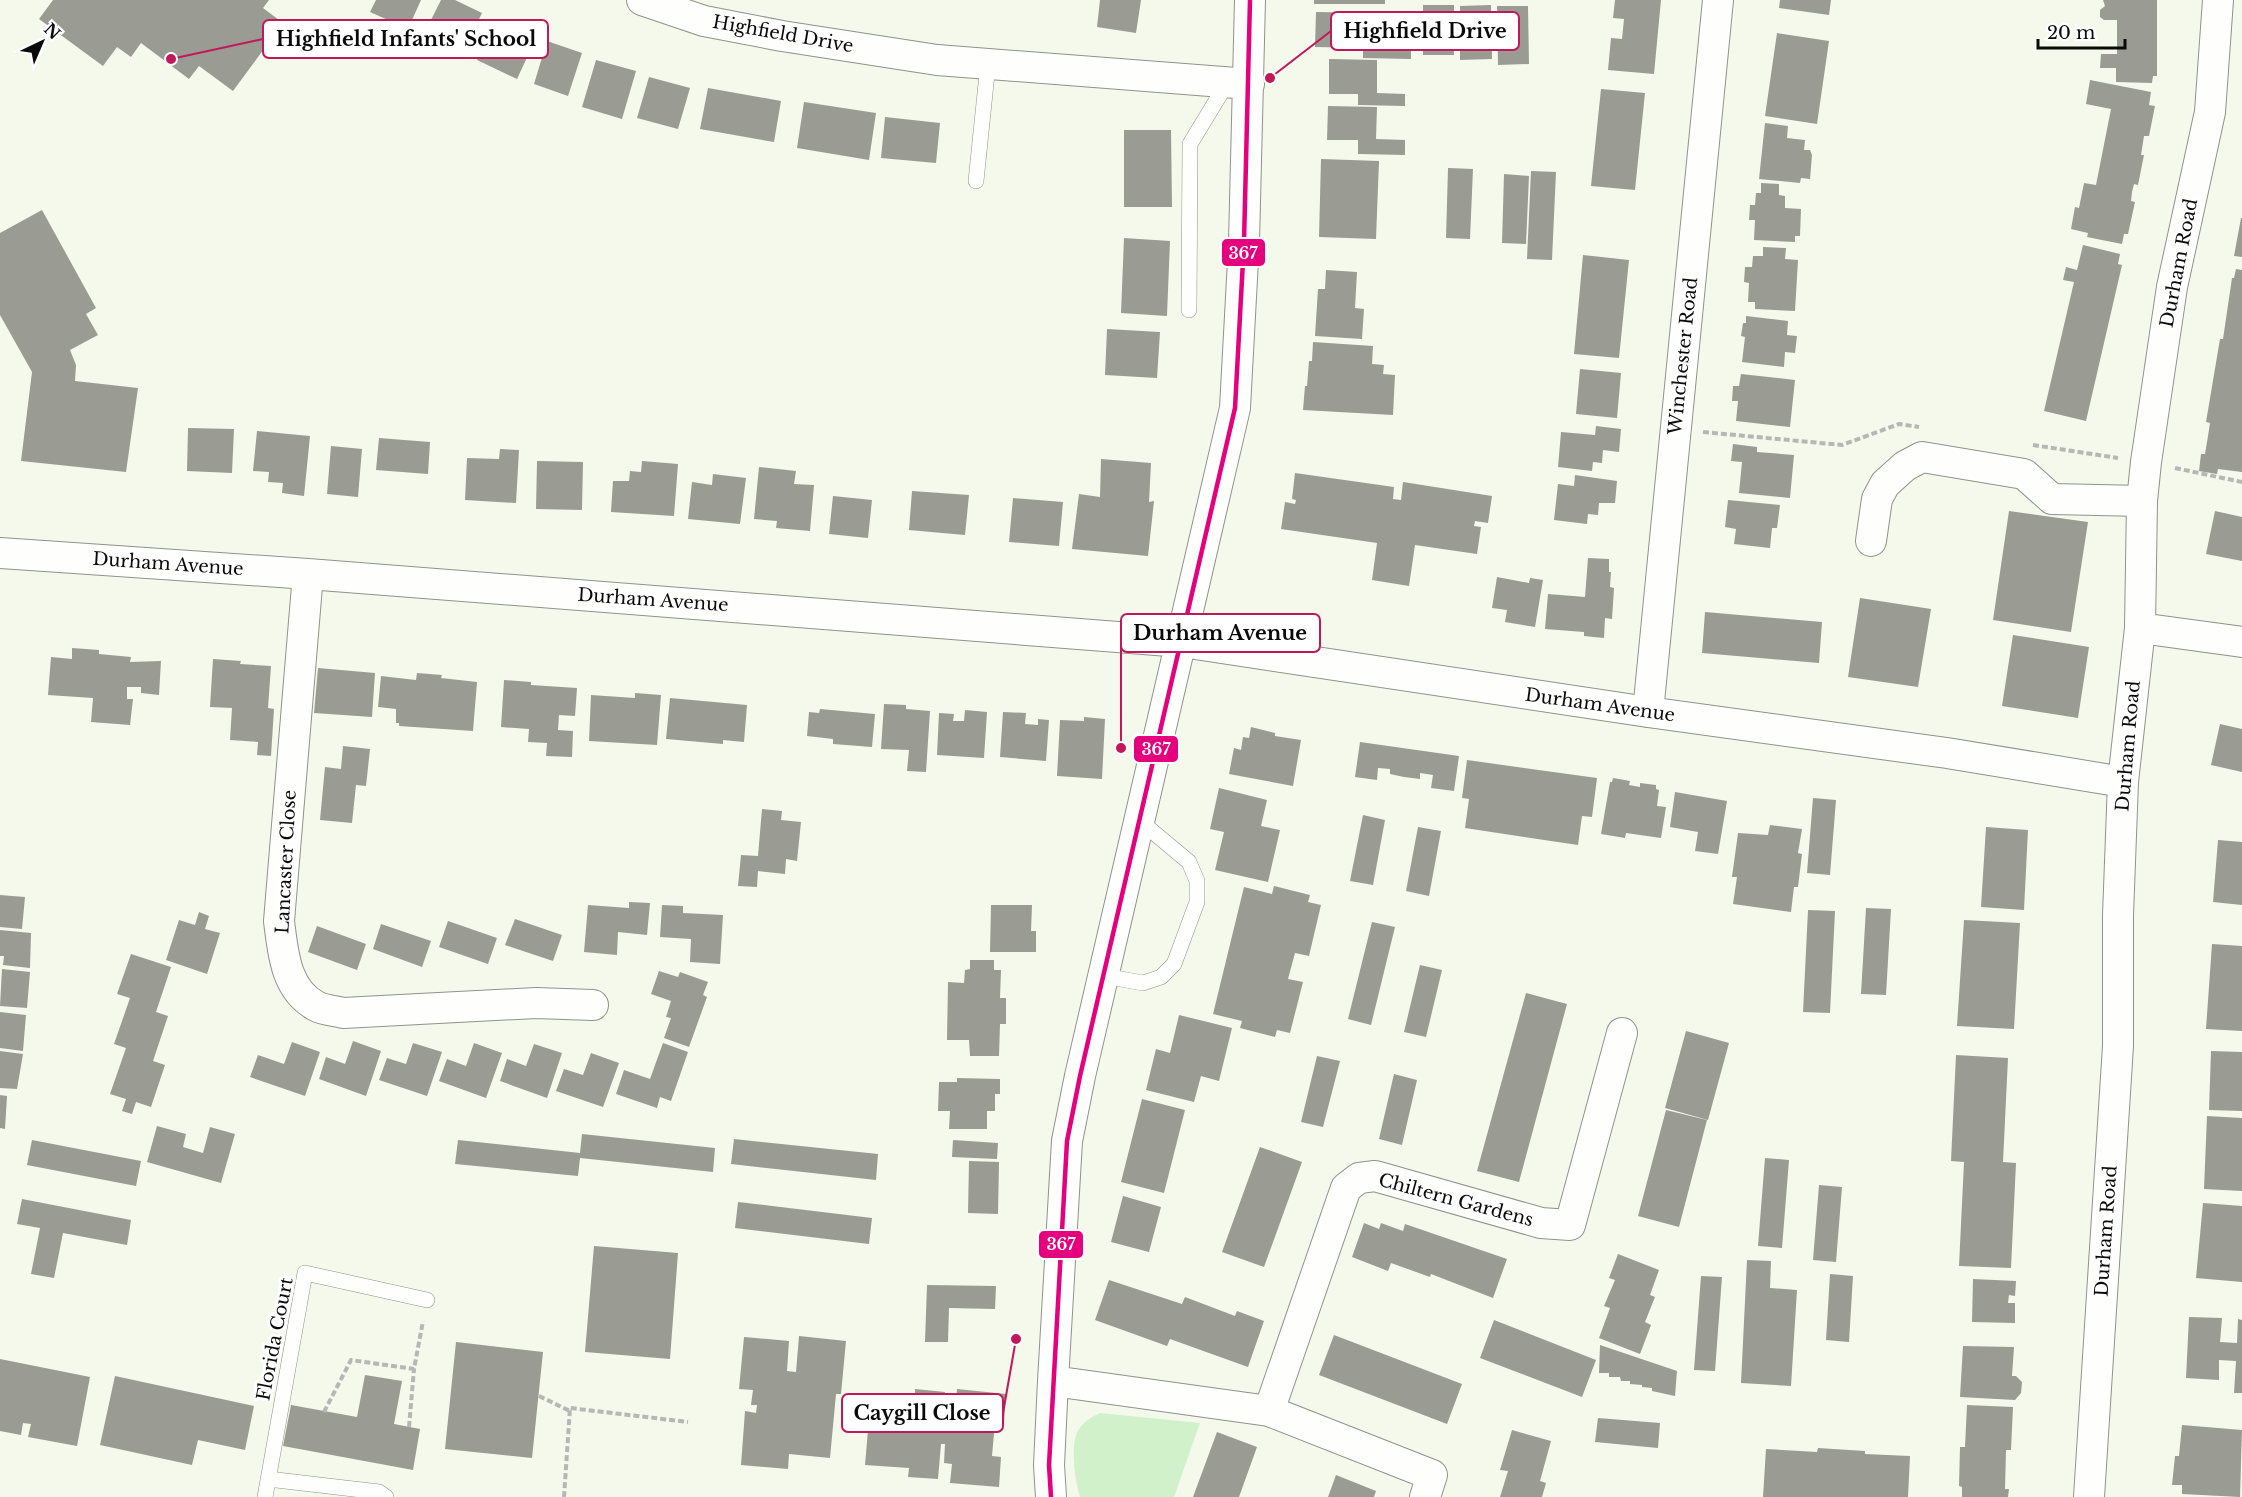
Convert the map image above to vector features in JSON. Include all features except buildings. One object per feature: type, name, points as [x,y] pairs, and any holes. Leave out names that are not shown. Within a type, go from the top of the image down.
[{"type":"street","name":"Highfield Drive","points":[[642,0],[704,21],[782,36],[938,60],[1238,84]]},
{"type":"street","points":[[1051,1497],[1049,1465],[1067,1141],[1234,408],[1244,242],[1238,84],[1250,0]]},
{"type":"street","name":"Winchester Road","points":[[1648,712],[1718,0]]},
{"type":"street","name":"Durham Road","points":[[2089,1497],[2118,1046],[2118,915],[2123,782],[2140,628],[2142,501],[2172,287],[2210,112],[2218,0]]},
{"type":"street","points":[[1871,542],[1877,500],[1885,484],[1905,465],[1922,457],[2024,474],[2052,499],[2142,501]]},
{"type":"street","name":"Durham Avenue","points":[[0,553],[308,574],[1182,642],[1648,712],[1947,753],[2123,782]]},
{"type":"street","name":"Lancaster Close","points":[[308,574],[279,921],[288,972],[296,989],[316,1006],[344,1013],[536,1003],[592,1005]]},
{"type":"street","points":[[2140,628],[2242,642]]},
{"type":"street","name":"Chiltern Gardens","points":[[1269,1412],[1346,1188],[1359,1178],[1375,1176],[1542,1223],[1570,1225],[1622,1033]]},
{"type":"street","points":[[1053,1381],[1269,1412],[1432,1475],[1425,1497]]},
{"type":"lane","points":[[976,181],[988,64]]},
{"type":"lane","points":[[1190,310],[1190,144],[1238,84]]},
{"type":"lane","points":[[1104,976],[1143,983],[1161,977],[1174,964],[1197,902],[1197,881],[1189,862],[1140,821]]},
{"type":"lane","name":"Florida Court","points":[[265,1497],[305,1273],[428,1300]]},
{"type":"lane","points":[[268,1479],[379,1492],[386,1497]]},
{"type":"path","points":[[409,1427],[414,1369],[428,1300]]},
{"type":"path","points":[[324,1412],[351,1360],[414,1369]]},
{"type":"path","points":[[539,1396],[570,1411]]},
{"type":"path","points":[[564,1497],[570,1408],[688,1422]]},
{"type":"green space","points":[[1100,1413],[1200,1423],[1174,1497],[1080,1497],[1074,1466],[1076,1435],[1086,1421]]},
{"type":"transit line","name":"367","points":[[1051,1497],[1049,1465],[1067,1141],[1080,1076],[1235,408],[1244,242],[1250,0]]},
{"type":"place","name":"Highfield Infants' School","points":[[171,59]]},
{"type":"place","name":"Highfield Drive","points":[[1270,78]]},
{"type":"place","name":"Durham Avenue","points":[[1121,748]]},
{"type":"place","name":"Caygill Close","points":[[1016,1339]]}]
